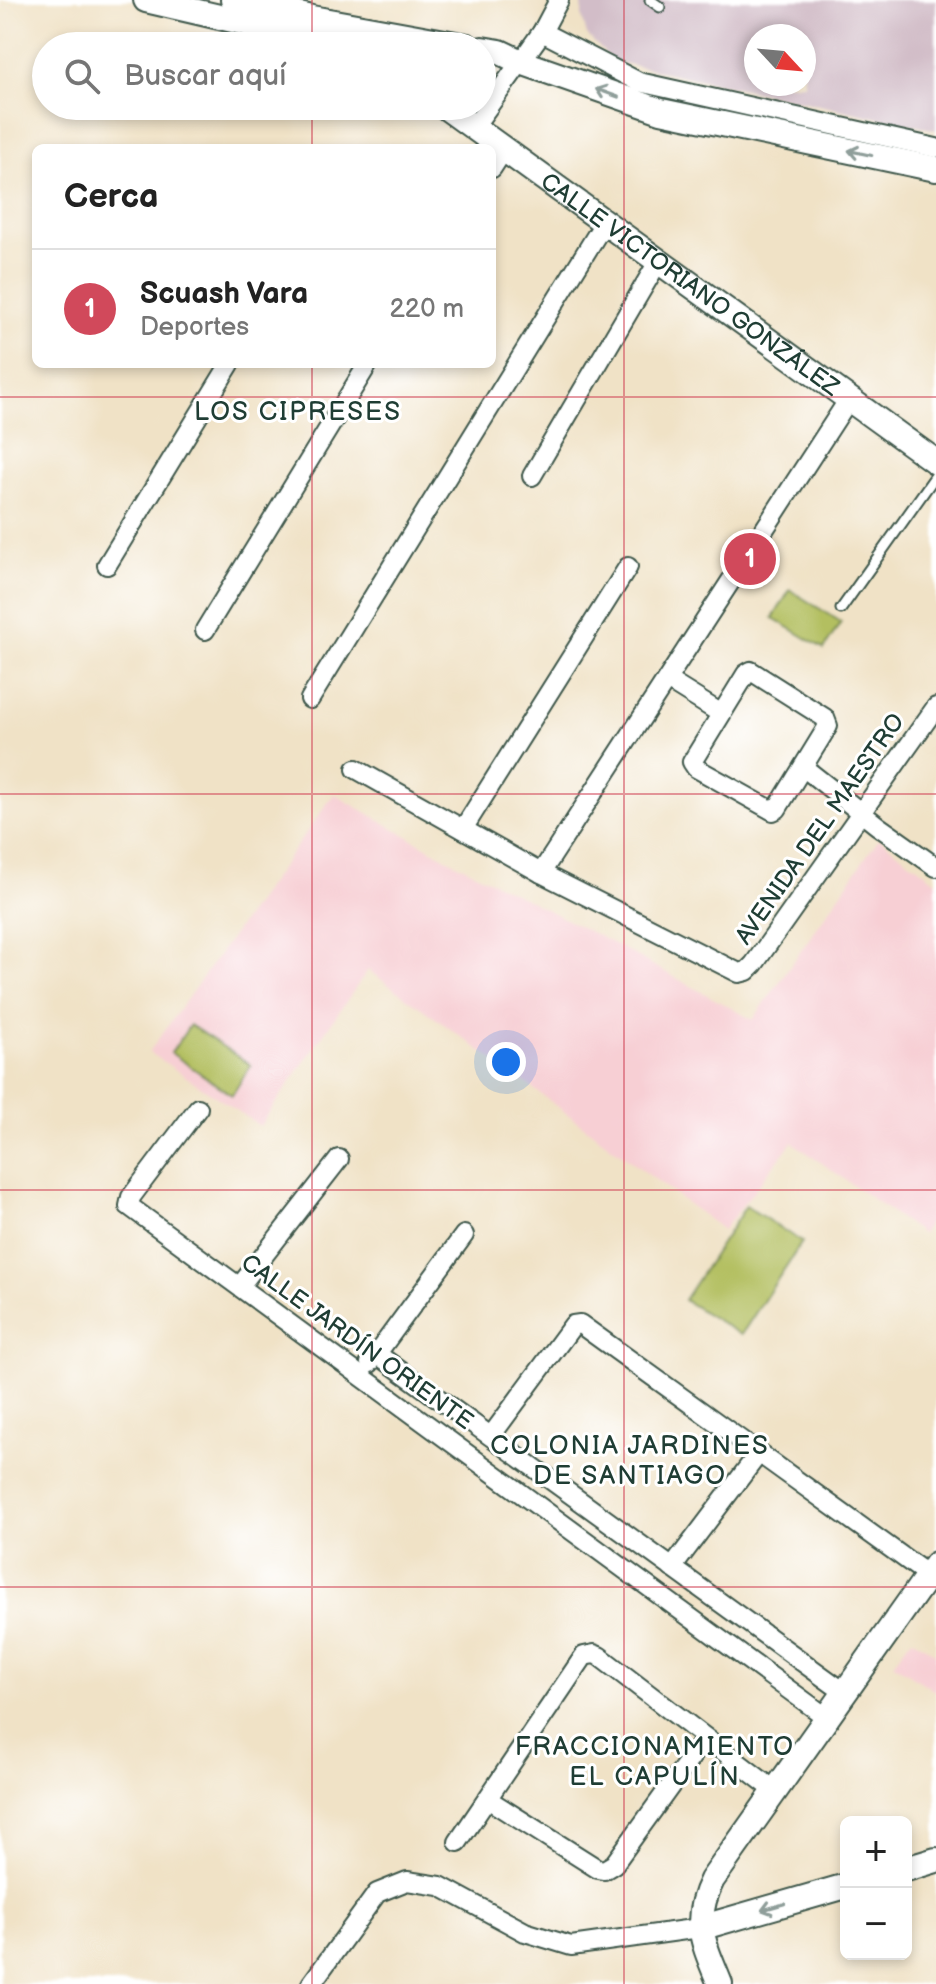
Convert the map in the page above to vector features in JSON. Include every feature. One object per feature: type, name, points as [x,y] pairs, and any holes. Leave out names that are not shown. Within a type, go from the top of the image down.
[{"type":"main road","points":[[146,0],[286,32]]},
{"type":"main road","points":[[233,0],[316,9],[382,32]]},
{"type":"main road","points":[[496,51],[661,111],[936,169]]},
{"type":"main road","name":"CALLE VICTORIANO GONZÁLEZ","points":[[462,120],[486,144]]},
{"type":"main road","name":"CALLE VICTORIANO GONZÁLEZ","points":[[498,159],[604,223],[936,462]]},
{"type":"main road","points":[[720,1984],[700,1928],[700,1911],[712,1880],[932,1569]]},
{"type":"main road","points":[[912,1867],[936,1860]]},
{"type":"main road","points":[[700,1928],[840,1888]]},
{"type":"street","points":[[496,96],[542,32],[559,0]]},
{"type":"street","points":[[542,32],[639,82],[936,148]]},
{"type":"street","points":[[473,128],[479,120]]},
{"type":"street","points":[[310,699],[604,223]]},
{"type":"street","points":[[532,476],[658,262]]},
{"type":"street","points":[[107,565],[228,368]]},
{"type":"street","points":[[205,630],[366,368]]},
{"type":"street","points":[[356,769],[541,873],[849,399]]},
{"type":"street","points":[[463,829],[628,567]]},
{"type":"street","points":[[748,672],[755,672],[827,722],[827,730],[777,809],[773,811],[696,768],[692,762],[720,713],[748,672]]},
{"type":"street","points":[[667,680],[720,713]]},
{"type":"street","name":"AVENIDA DEL MAESTRO","points":[[541,873],[739,973],[747,971],[936,707]]},
{"type":"street","points":[[803,767],[936,867]]},
{"type":"street","name":"CALLE JARDÍN ORIENTE","points":[[198,1108],[131,1197],[129,1206],[826,1717]]},
{"type":"street","points":[[240,1286],[339,1159]]},
{"type":"street","points":[[361,1375],[464,1235]]},
{"type":"street","points":[[491,1436],[573,1325],[580,1324],[759,1453],[932,1569]]},
{"type":"street","points":[[377,1354],[844,1692]]},
{"type":"street","points":[[672,1568],[759,1453]]},
{"type":"street","points":[[720,1639],[738,1615]]},
{"type":"street","points":[[458,1842],[588,1654],[599,1656],[774,1790]]},
{"type":"street","points":[[489,1800],[604,1870],[614,1864],[705,1738]]},
{"type":"street","points":[[311,1984],[377,1893],[407,1881],[440,1886],[525,1932],[571,1946],[700,1928]]},
{"type":"lane","points":[[650,0],[660,7]]},
{"type":"lane","points":[[841,609],[936,475]]},
{"type":"shaded area","points":[[582,0],[936,0],[936,130],[777,96],[816,96],[816,24],[744,24],[744,89],[613,61],[587,35],[582,17]]},
{"type":"shaded area","points":[[334,794],[446,858],[753,1020],[879,838],[936,881],[936,1213],[922,1234],[792,1142],[723,1230],[368,970],[260,1126],[149,1052]]},
{"type":"shaded area","points":[[912,1638],[936,1654],[936,1692],[893,1663]]},
{"type":"green space","points":[[790,590],[841,622],[824,649],[773,618]]},
{"type":"green space","points":[[190,1025],[251,1065],[232,1095],[171,1053]]},
{"type":"green space","points":[[746,1206],[802,1242],[741,1335],[684,1300]]},
{"type":"place","name":"Scuash Vara","points":[[750,559]]},
{"type":"district","name":"LOS CIPRESES","points":[[298,412]]},
{"type":"district","name":"COLONIA JARDINES DE SANTIAGO","points":[[630,1461]]},
{"type":"district","name":"FRACCIONAMIENTO EL CAPULÍN","points":[[655,1762]]}]
